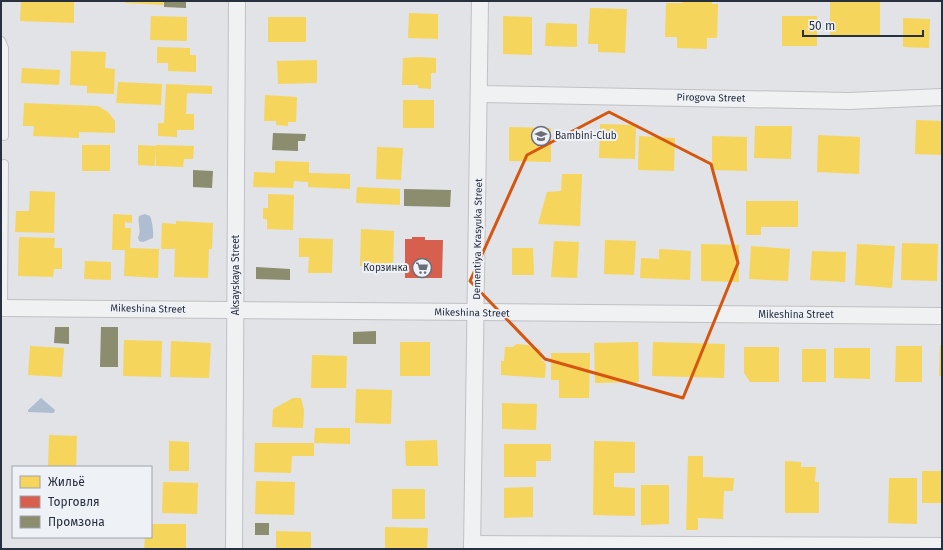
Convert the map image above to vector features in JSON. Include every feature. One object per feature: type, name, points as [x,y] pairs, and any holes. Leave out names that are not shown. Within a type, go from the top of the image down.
[{"type":"street","name":"Aksayskaya Street","points":[[234,549],[237,1]]},
{"type":"street","name":"Dementiya Krasyuka Street","points":[[472,547],[480,94],[480,1]]},
{"type":"street","name":"Pirogova Street","points":[[480,94],[849,101],[942,97]]},
{"type":"street","name":"Mikeshina Street","points":[[3,308],[942,316]]},
{"type":"street","points":[[472,547],[942,546]]},
{"type":"lane","points":[[1,41],[4,48],[4,136]]},
{"type":"lane","points":[[3,308],[4,164]]},
{"type":"highlighted area","points":[[609,112],[711,164],[738,263],[683,398],[545,359],[470,281],[527,155]]},
{"type":"water","points":[[145,214],[151,218],[153,238],[143,242],[139,241],[138,238],[140,232],[139,216]]},
{"type":"water","points":[[41,398],[55,410],[54,413],[28,412],[28,410]]},
{"type":"building: Жильё","points":[[21,1],[74,1],[74,23],[20,21]]},
{"type":"building: Жильё","points":[[125,1],[164,1],[163,5],[125,3]]},
{"type":"building: Жильё","points":[[682,1],[712,1],[712,4],[718,4],[717,38],[707,38],[707,49],[677,48],[677,37],[665,37],[666,3],[682,3]]},
{"type":"building: Жильё","points":[[830,1],[880,1],[880,36],[830,36]]},
{"type":"building: Жильё","points":[[590,8],[627,9],[625,53],[598,52],[598,44],[588,44]]},
{"type":"building: Жильё","points":[[409,13],[438,14],[438,39],[408,38]]},
{"type":"building: Жильё","points":[[151,16],[187,17],[187,41],[150,40]]},
{"type":"building: Жильё","points":[[503,16],[532,17],[532,55],[503,54]]},
{"type":"building: Жильё","points":[[782,16],[817,16],[817,46],[782,46]]},
{"type":"building: Жильё","points":[[268,17],[306,17],[306,42],[268,42]]},
{"type":"building: Жильё","points":[[903,18],[930,19],[929,48],[903,47]]},
{"type":"building: Жильё","points":[[546,23],[577,24],[577,47],[545,46]]},
{"type":"building: Жильё","points":[[157,47],[190,48],[190,55],[196,55],[196,72],[168,71],[168,63],[157,63]]},
{"type":"building: Жильё","points":[[71,51],[106,52],[105,68],[115,69],[114,94],[87,93],[87,86],[70,85]]},
{"type":"building: Жильё","points":[[403,58],[436,58],[436,73],[431,73],[431,89],[418,88],[418,85],[402,85]]},
{"type":"building: Жильё","points":[[317,60],[317,83],[278,84],[277,61]]},
{"type":"building: Жильё","points":[[22,68],[60,70],[59,85],[21,83]]},
{"type":"building: Жильё","points":[[118,82],[162,84],[161,105],[116,103]]},
{"type":"building: Жильё","points":[[166,84],[212,86],[212,94],[187,93],[186,114],[194,114],[194,130],[177,130],[177,137],[158,136],[158,123],[164,123]]},
{"type":"building: Жильё","points":[[265,95],[297,97],[296,122],[288,122],[288,126],[276,125],[276,121],[264,121]]},
{"type":"building: Жильё","points":[[403,100],[434,100],[434,128],[403,128]]},
{"type":"building: Жильё","points":[[24,103],[98,106],[108,112],[115,121],[115,133],[79,132],[79,138],[33,136],[34,126],[23,126]]},
{"type":"building: Жильё","points":[[916,120],[942,121],[942,155],[915,154]]},
{"type":"building: Жильё","points":[[600,124],[636,125],[635,159],[599,158]]},
{"type":"building: Жильё","points":[[755,126],[792,126],[791,159],[754,158]]},
{"type":"building: Жильё","points":[[509,127],[551,128],[551,162],[509,161]]},
{"type":"building: Жильё","points":[[818,135],[860,137],[859,174],[817,172]]},
{"type":"building: Жильё","points":[[639,136],[675,138],[674,171],[638,170]]},
{"type":"building: Жильё","points":[[712,136],[747,137],[747,171],[712,170]]},
{"type":"building: Жильё","points":[[82,145],[110,145],[110,171],[82,171]]},
{"type":"building: Жильё","points":[[138,145],[156,146],[155,166],[138,165]]},
{"type":"building: Жильё","points":[[156,145],[194,146],[193,159],[184,159],[183,167],[156,166]]},
{"type":"building: Жильё","points":[[377,147],[403,148],[401,180],[376,179]]},
{"type":"building: Жильё","points":[[275,161],[309,162],[309,173],[350,174],[350,189],[308,187],[308,182],[294,181],[293,188],[253,187],[254,172],[275,173]]},
{"type":"building: Жильё","points":[[562,174],[582,174],[580,226],[538,224],[547,192],[561,191]]},
{"type":"building: Жильё","points":[[357,187],[400,189],[400,205],[356,203]]},
{"type":"building: Жильё","points":[[30,191],[55,192],[54,233],[15,232],[16,211],[29,211]]},
{"type":"building: Жильё","points":[[268,194],[294,195],[293,230],[267,229],[267,219],[263,219],[263,208],[268,208]]},
{"type":"building: Жильё","points":[[746,201],[798,201],[798,227],[761,227],[761,235],[746,235]]},
{"type":"building: Жильё","points":[[113,214],[132,215],[132,223],[125,222],[125,228],[131,228],[130,248],[159,249],[158,278],[124,276],[125,250],[112,250]]},
{"type":"building: Жильё","points":[[176,221],[213,223],[212,249],[209,249],[208,278],[174,277],[175,249],[161,249],[162,223],[176,224]]},
{"type":"building: Жильё","points":[[361,229],[394,231],[393,267],[360,266]]},
{"type":"building: Жильё","points":[[19,237],[55,238],[54,248],[62,248],[62,269],[54,269],[53,277],[18,276]]},
{"type":"building: Жильё","points":[[299,238],[333,239],[332,273],[308,273],[309,257],[299,257]]},
{"type":"building: Жильё","points":[[605,240],[636,241],[634,275],[604,274]]},
{"type":"building: Жильё","points":[[554,241],[579,242],[577,278],[551,277]]},
{"type":"building: Жильё","points":[[902,243],[938,244],[937,281],[901,280]]},
{"type":"building: Жильё","points":[[701,244],[739,245],[739,282],[701,281]]},
{"type":"building: Жильё","points":[[857,244],[895,246],[892,288],[855,285]]},
{"type":"building: Жильё","points":[[751,246],[790,249],[788,281],[749,279]]},
{"type":"building: Жильё","points":[[512,248],[533,248],[534,275],[512,275]]},
{"type":"building: Жильё","points":[[659,249],[691,251],[690,280],[640,278],[641,258],[659,259]]},
{"type":"building: Жильё","points":[[812,251],[846,252],[845,282],[810,280]]},
{"type":"building: Жильё","points":[[85,261],[111,262],[111,280],[84,279]]},
{"type":"building: Жильё","points":[[124,340],[162,341],[161,377],[123,376]]},
{"type":"building: Жильё","points":[[171,341],[211,343],[209,378],[170,377]]},
{"type":"building: Жильё","points":[[400,342],[430,342],[430,376],[400,376]]},
{"type":"building: Жильё","points":[[638,342],[639,382],[595,383],[594,343]]},
{"type":"building: Жильё","points":[[653,342],[725,344],[724,378],[652,376]]},
{"type":"building: Жильё","points":[[516,344],[528,345],[532,348],[540,349],[542,361],[544,361],[546,365],[545,378],[501,375],[501,361],[504,361],[505,347],[513,347]]},
{"type":"building: Жильё","points":[[940,345],[942,345],[942,376],[939,376]]},
{"type":"building: Жильё","points":[[30,346],[64,348],[62,377],[28,375]]},
{"type":"building: Жильё","points":[[896,346],[922,346],[922,382],[895,382]]},
{"type":"building: Жильё","points":[[744,347],[779,347],[779,382],[750,382],[744,373]]},
{"type":"building: Жильё","points":[[834,348],[870,348],[870,379],[834,378]]},
{"type":"building: Жильё","points":[[802,349],[826,349],[826,382],[802,382]]},
{"type":"building: Жильё","points":[[551,353],[590,353],[589,398],[559,398],[559,380],[551,380]]},
{"type":"building: Жильё","points":[[312,355],[347,356],[346,388],[311,388]]},
{"type":"building: Жильё","points":[[356,389],[392,390],[391,424],[355,423]]},
{"type":"building: Жильё","points":[[293,398],[301,398],[304,410],[303,428],[272,427],[273,409]]},
{"type":"building: Жильё","points":[[502,403],[537,404],[536,430],[502,429]]},
{"type":"building: Жильё","points":[[315,428],[350,428],[350,444],[314,443]]},
{"type":"building: Жильё","points":[[49,435],[77,436],[76,466],[48,466]]},
{"type":"building: Жильё","points":[[437,440],[438,466],[406,466],[405,441]]},
{"type":"building: Жильё","points":[[169,441],[189,442],[189,471],[169,471]]},
{"type":"building: Жильё","points":[[594,441],[635,442],[635,473],[614,473],[614,487],[635,488],[635,516],[593,515]]},
{"type":"building: Жильё","points":[[255,443],[314,443],[314,456],[292,456],[291,473],[254,472]]},
{"type":"building: Жильё","points":[[504,444],[551,444],[551,461],[536,461],[536,477],[504,477]]},
{"type":"building: Жильё","points":[[688,456],[703,456],[703,477],[734,478],[733,491],[724,491],[723,519],[698,518],[698,530],[686,530]]},
{"type":"building: Жильё","points":[[785,461],[801,462],[801,467],[816,467],[815,482],[819,482],[819,513],[785,513]]},
{"type":"building: Жильё","points":[[922,471],[942,471],[942,503],[922,503]]},
{"type":"building: Жильё","points":[[889,478],[917,478],[917,524],[888,523]]},
{"type":"building: Жильё","points":[[256,481],[295,482],[294,515],[255,514]]},
{"type":"building: Жильё","points":[[163,482],[198,483],[197,514],[162,513]]},
{"type":"building: Жильё","points":[[641,485],[669,485],[669,524],[641,525]]},
{"type":"building: Жильё","points":[[533,487],[533,517],[504,518],[504,488]]},
{"type":"building: Жильё","points":[[392,489],[425,489],[425,519],[392,519]]},
{"type":"building: Жильё","points":[[152,524],[186,524],[186,549],[144,549],[145,538],[152,538]]},
{"type":"building: Жильё","points":[[385,527],[428,528],[427,549],[385,549]]},
{"type":"building: Жильё","points":[[276,531],[311,532],[311,549],[276,549]]},
{"type":"building: Торговля","points":[[412,237],[425,237],[425,240],[443,240],[442,278],[405,278],[405,239],[412,239]]},
{"type":"building: Промзона","points":[[164,1],[186,1],[186,8],[164,7]]},
{"type":"building: Промзона","points":[[273,133],[306,134],[305,141],[298,141],[298,151],[272,150]]},
{"type":"building: Промзона","points":[[193,170],[213,171],[212,188],[193,187]]},
{"type":"building: Промзона","points":[[404,189],[451,190],[450,207],[404,206]]},
{"type":"building: Промзона","points":[[256,267],[290,269],[290,280],[256,279]]},
{"type":"building: Промзона","points":[[55,327],[69,327],[69,344],[54,343]]},
{"type":"building: Промзона","points":[[101,327],[118,327],[118,367],[100,367]]},
{"type":"building: Промзона","points":[[376,331],[376,344],[353,344],[353,332]]},
{"type":"building: Промзона","points":[[255,523],[269,523],[269,535],[255,535]]},
{"type":"place","name":"Bambini-Club","points":[[541,136]]},
{"type":"place","name":"Корзинка","points":[[422,268]]}]
